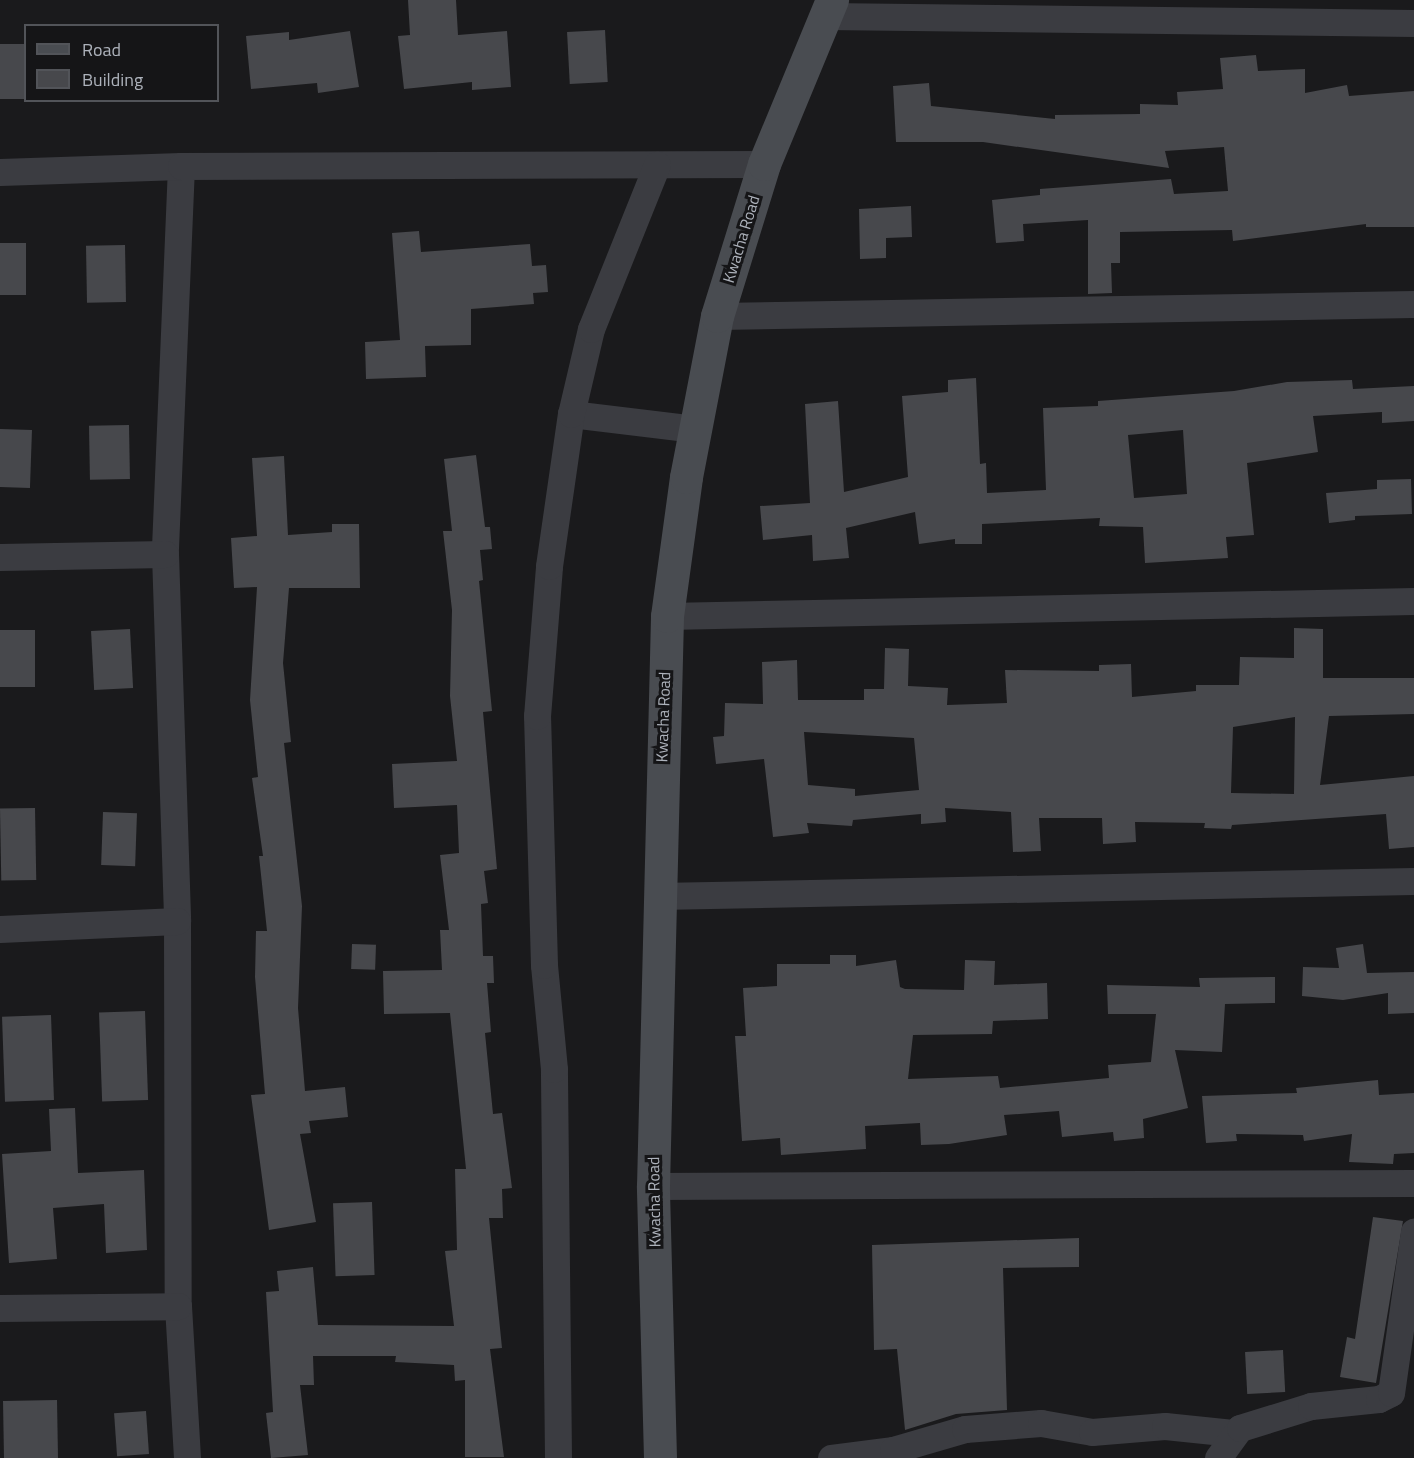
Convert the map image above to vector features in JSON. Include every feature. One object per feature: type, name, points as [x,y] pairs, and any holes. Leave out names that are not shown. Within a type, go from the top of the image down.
[{"type":"main road","name":"Kwacha Road","points":[[660,1458],[653,1186],[658,896],[667,616],[695,429],[717,316],[764,164],[829,8]]},
{"type":"street","points":[[829,8],[1414,23]]},
{"type":"street","points":[[0,172],[181,166],[764,164]]},
{"type":"street","points":[[558,1458],[554,1069],[544,965],[537,717],[549,566],[571,414],[591,329],[657,165]]},
{"type":"street","points":[[181,166],[165,554],[177,921],[178,1306],[187,1458]]},
{"type":"street","points":[[717,316],[1414,304]]},
{"type":"street","points":[[571,414],[695,429]]},
{"type":"street","points":[[0,557],[165,554]]},
{"type":"street","points":[[667,616],[1414,601]]},
{"type":"street","points":[[658,896],[1414,881]]},
{"type":"street","points":[[0,929],[177,921]]},
{"type":"street","points":[[653,1186],[1414,1183]]},
{"type":"street","points":[[831,1458],[896,1454],[965,1429],[1041,1423],[1092,1432],[1165,1426],[1233,1433],[1279,1414],[1380,1399],[1391,1393],[1414,1232]]},
{"type":"street","points":[[0,1308],[178,1306]]},
{"type":"street","points":[[1218,1458],[1233,1433]]},
{"type":"building","points":[[408,0],[456,0],[458,35],[507,31],[511,87],[472,90],[472,82],[404,89],[398,36],[410,35]]},
{"type":"building","points":[[605,30],[608,82],[570,84],[567,32]]},
{"type":"building","points":[[350,31],[359,87],[318,93],[317,83],[251,89],[246,36],[289,32],[289,40]]},
{"type":"building","points":[[0,44],[24,44],[24,99],[0,99]]},
{"type":"building","points":[[1256,55],[1258,71],[1305,69],[1305,93],[1347,85],[1349,96],[1414,91],[1414,227],[1366,227],[1366,224],[1233,241],[1232,230],[1120,232],[1120,263],[1111,263],[1112,293],[1088,294],[1088,220],[1023,224],[1024,241],[996,243],[992,200],[1040,195],[1040,189],[1171,179],[1174,194],[1228,191],[1224,147],[1165,151],[1169,168],[983,142],[896,142],[893,86],[929,83],[931,106],[1055,119],[1055,115],[1140,114],[1140,104],[1178,105],[1177,92],[1223,89],[1220,58]]},
{"type":"building","points":[[911,206],[912,237],[886,238],[886,258],[860,259],[859,209]]},
{"type":"building","points":[[419,231],[421,252],[530,244],[532,266],[546,265],[548,292],[533,293],[534,304],[471,309],[471,345],[425,346],[426,377],[366,379],[365,342],[400,340],[392,233]]},
{"type":"building","points":[[0,243],[26,243],[26,295],[0,295]]},
{"type":"building","points":[[125,245],[126,302],[87,303],[86,246]]},
{"type":"building","points":[[976,378],[980,464],[986,463],[987,493],[1046,490],[1043,408],[1098,406],[1098,401],[1234,391],[1287,382],[1352,380],[1353,389],[1414,386],[1414,421],[1382,423],[1382,412],[1313,416],[1318,452],[1247,463],[1254,535],[1226,537],[1228,558],[1145,563],[1143,527],[1099,526],[1100,518],[982,524],[982,544],[955,544],[955,539],[919,544],[915,512],[846,528],[849,558],[813,561],[812,535],[763,540],[760,506],[810,503],[805,404],[838,401],[844,492],[908,477],[902,396],[948,392],[948,380]],"holes":[[[1183,430],[1187,494],[1134,498],[1128,435]]]},
{"type":"building","points":[[129,425],[130,479],[90,480],[89,426]]},
{"type":"building","points":[[0,429],[32,430],[30,488],[0,487]]},
{"type":"building","points":[[476,455],[485,527],[490,527],[492,549],[480,550],[483,580],[479,581],[492,711],[483,712],[497,869],[484,871],[488,903],[481,904],[483,956],[493,956],[494,983],[487,983],[491,1032],[485,1033],[493,1114],[502,1113],[512,1188],[502,1189],[503,1218],[489,1218],[502,1348],[490,1349],[504,1457],[465,1457],[465,1380],[455,1381],[454,1365],[395,1362],[396,1356],[313,1356],[314,1385],[300,1385],[308,1455],[271,1458],[266,1413],[273,1412],[266,1292],[279,1291],[277,1271],[313,1267],[318,1325],[454,1326],[445,1251],[457,1250],[455,1169],[466,1169],[450,1013],[384,1014],[383,971],[442,970],[440,930],[449,930],[440,855],[459,853],[457,805],[394,808],[392,764],[457,761],[450,696],[452,610],[443,531],[452,531],[444,459]]},
{"type":"building","points":[[284,456],[288,535],[332,532],[332,524],[359,524],[360,588],[289,588],[283,663],[291,742],[284,743],[302,906],[298,1008],[305,1091],[345,1087],[348,1117],[309,1121],[311,1133],[300,1134],[316,1222],[269,1230],[251,1095],[265,1094],[255,977],[256,931],[267,931],[259,856],[263,856],[252,778],[258,777],[250,700],[257,587],[234,588],[231,538],[257,536],[252,458]]},
{"type":"building","points":[[1411,479],[1412,514],[1355,516],[1355,520],[1329,523],[1326,493],[1377,489],[1377,480]]},
{"type":"building","points":[[1294,628],[1323,629],[1323,678],[1414,678],[1414,714],[1329,716],[1320,785],[1414,776],[1414,847],[1389,849],[1386,814],[1232,825],[1231,829],[1204,828],[1205,823],[1135,822],[1136,842],[1103,844],[1102,818],[1039,818],[1041,851],[1013,852],[1011,812],[945,808],[946,822],[921,824],[921,814],[853,820],[852,826],[807,823],[809,833],[773,837],[764,759],[716,764],[713,737],[724,736],[725,703],[763,704],[762,662],[797,660],[798,700],[864,700],[864,689],[884,689],[885,648],[909,649],[908,686],[948,688],[947,705],[1007,703],[1005,670],[1099,671],[1099,665],[1131,664],[1132,697],[1196,691],[1196,685],[1239,685],[1240,657],[1294,658]],"holes":[[[1295,717],[1294,794],[1231,793],[1233,727]],[[804,732],[914,738],[919,790],[855,796],[855,789],[808,785]]]},
{"type":"building","points":[[130,629],[133,688],[94,690],[91,631]]},
{"type":"building","points":[[0,630],[35,630],[35,687],[0,687]]},
{"type":"building","points":[[35,808],[36,880],[1,881],[0,809]]},
{"type":"building","points":[[103,812],[137,813],[135,866],[101,865]]},
{"type":"building","points":[[352,944],[376,945],[375,970],[351,969]]},
{"type":"building","points":[[1363,944],[1367,973],[1414,972],[1414,1013],[1388,1014],[1388,993],[1343,1000],[1302,996],[1303,967],[1339,968],[1336,948]]},
{"type":"building","points":[[830,955],[856,955],[856,966],[896,960],[900,987],[905,989],[964,990],[965,960],[995,961],[994,985],[1047,983],[1048,1019],[993,1021],[992,1034],[913,1035],[908,1079],[998,1076],[1000,1088],[1109,1078],[1108,1065],[1151,1062],[1156,1014],[1108,1014],[1107,985],[1200,987],[1199,978],[1275,977],[1275,1003],[1225,1004],[1222,1052],[1175,1050],[1188,1108],[1143,1119],[1144,1138],[1114,1141],[1113,1132],[1062,1137],[1059,1111],[1004,1115],[1007,1135],[949,1144],[921,1145],[920,1123],[865,1126],[866,1149],[781,1155],[780,1138],[742,1141],[735,1036],[746,1036],[743,988],[777,986],[777,964],[830,964]]},
{"type":"building","points":[[145,1011],[148,1100],[102,1102],[99,1013]]},
{"type":"building","points":[[51,1015],[54,1100],[5,1102],[2,1017]]},
{"type":"building","points":[[1378,1080],[1379,1095],[1414,1093],[1414,1153],[1394,1154],[1393,1164],[1349,1162],[1352,1134],[1304,1141],[1303,1135],[1236,1134],[1237,1141],[1206,1143],[1202,1096],[1297,1093],[1296,1088]]},
{"type":"building","points":[[75,1108],[78,1173],[144,1170],[147,1250],[106,1253],[104,1204],[53,1208],[57,1259],[9,1263],[2,1154],[51,1151],[49,1109]]},
{"type":"building","points":[[372,1202],[375,1275],[336,1276],[333,1203]]},
{"type":"building","points":[[1373,1217],[1403,1221],[1376,1383],[1340,1377],[1347,1337],[1355,1339]]},
{"type":"building","points":[[1079,1238],[1079,1267],[1003,1268],[1007,1410],[956,1414],[905,1430],[897,1349],[874,1350],[872,1245]]},
{"type":"building","points":[[1283,1350],[1285,1392],[1247,1394],[1245,1352]]},
{"type":"building","points":[[57,1400],[58,1458],[4,1458],[3,1401]]},
{"type":"building","points":[[146,1411],[149,1454],[117,1456],[114,1413]]}]
